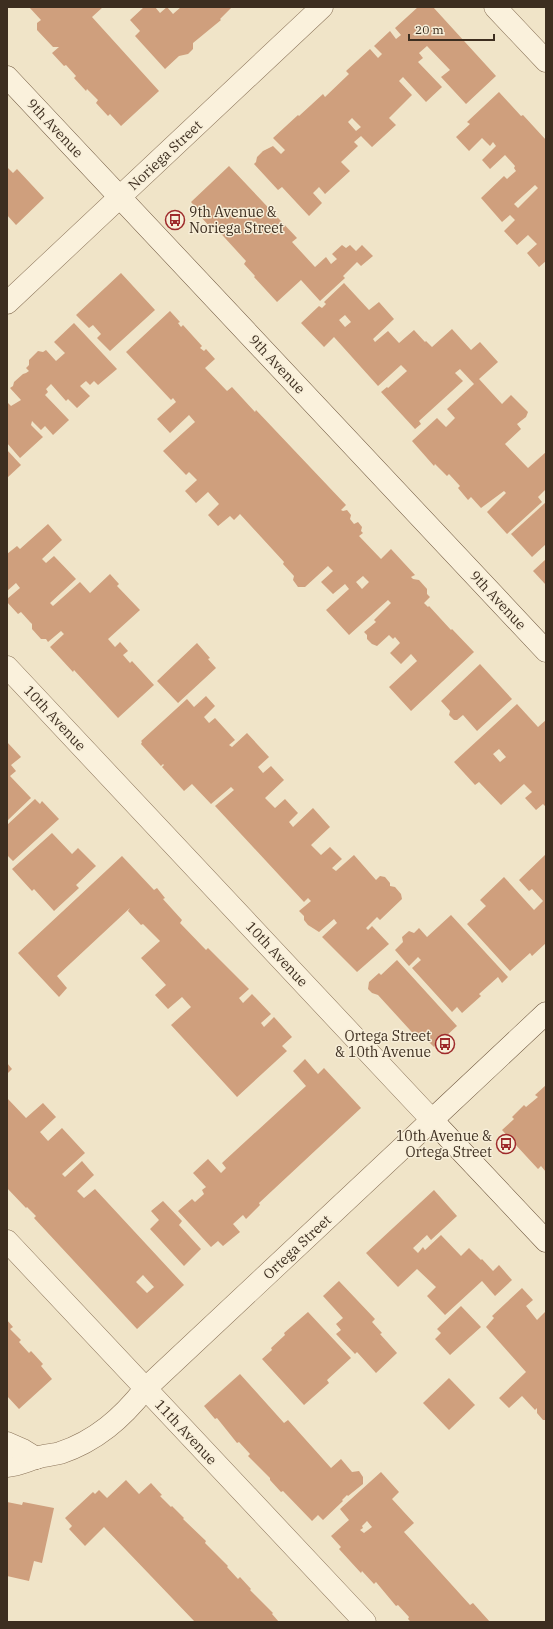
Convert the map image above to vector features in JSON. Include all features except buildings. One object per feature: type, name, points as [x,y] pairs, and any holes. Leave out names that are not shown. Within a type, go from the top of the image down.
[{"type":"street","name":"Noriega Street","points":[[7,303],[322,7]]},
{"type":"street","points":[[496,7],[546,61]]},
{"type":"street","name":"9th Avenue","points":[[7,76],[546,651]]},
{"type":"street","name":"10th Avenue","points":[[7,667],[546,1241]]},
{"type":"street","name":"Ortega Street","points":[[7,1466],[20,1464],[36,1458],[59,1453],[80,1445],[118,1420],[145,1389],[546,1013]]},
{"type":"street","name":"11th Avenue","points":[[7,1241],[366,1622]]},
{"type":"street","points":[[7,1443],[36,1458]]},
{"type":"place","name":"9th Avenue & Noriega Street","points":[[175,220]]},
{"type":"place","name":"Ortega Street & 10th Avenue","points":[[445,1044]]},
{"type":"place","name":"10th Avenue & Ortega Street","points":[[506,1144]]}]
